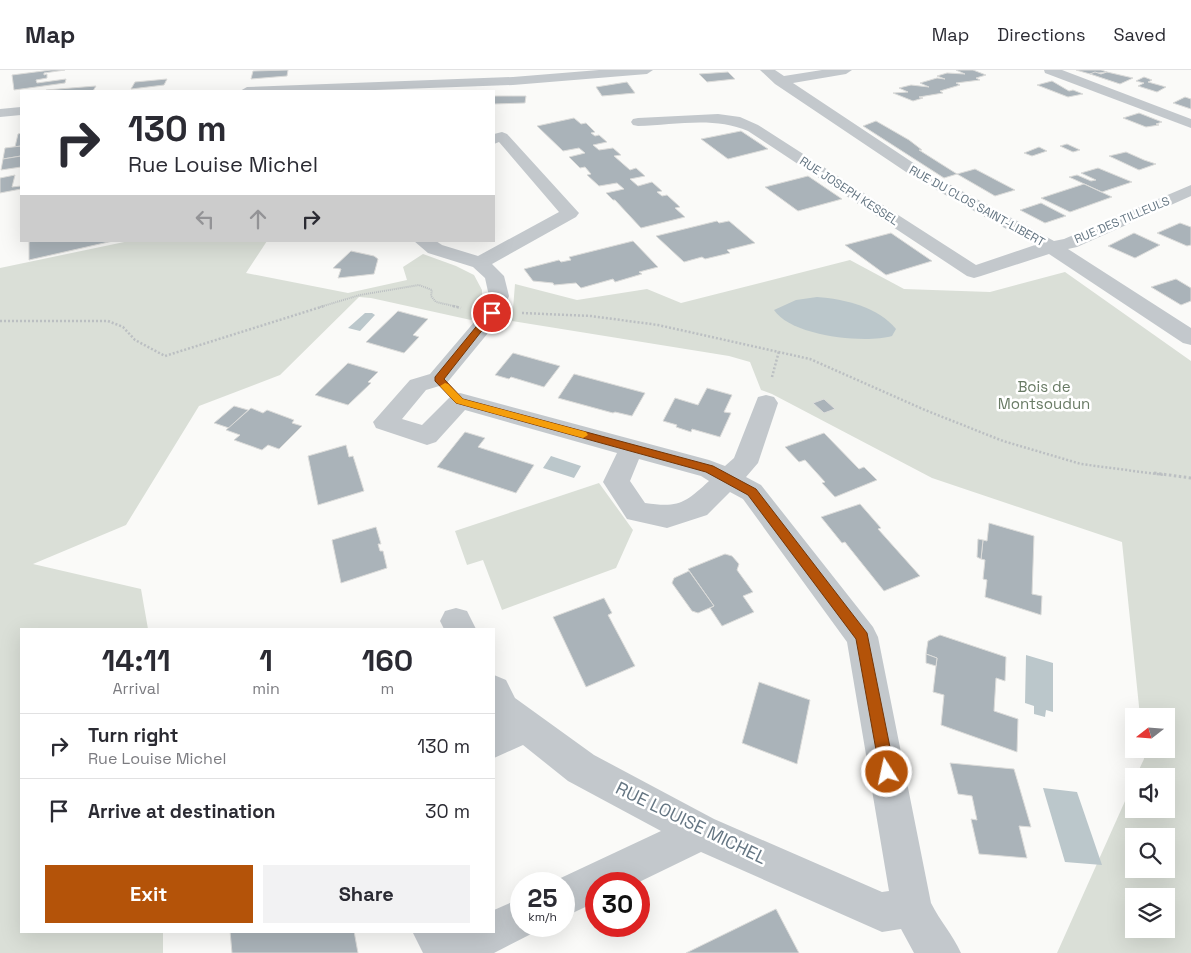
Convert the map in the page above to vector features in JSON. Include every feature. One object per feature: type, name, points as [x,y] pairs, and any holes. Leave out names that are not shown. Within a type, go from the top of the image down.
[{"type":"street","points":[[290,90],[513,81],[647,70]]},
{"type":"street","name":"RUE DU CLOS SAINT-LIBERT","points":[[766,70],[920,175],[1052,248],[1191,338]]},
{"type":"street","points":[[780,81],[846,70]]},
{"type":"street","points":[[1050,70],[1191,124]]},
{"type":"street","points":[[0,113],[20,111]]},
{"type":"street","name":"RUE JOSEPH KESSEL","points":[[638,122],[718,118],[736,120],[753,128],[974,272],[1035,251],[1052,248]]},
{"type":"street","points":[[480,263],[570,213],[502,137],[495,139]]},
{"type":"street","name":"RUE DES TILLEULS","points":[[1052,248],[1070,243],[1191,190]]},
{"type":"street","points":[[424,242],[435,249],[480,263],[494,276],[498,296],[492,313],[438,379],[418,385],[385,422],[427,436],[460,401]]},
{"type":"street","points":[[438,379],[460,401],[709,469],[752,492],[862,637],[912,908],[925,934],[940,953]]},
{"type":"street","points":[[631,449],[616,482],[637,512],[667,517],[697,508],[745,463],[766,403]]},
{"type":"street","name":"RUE LOUISE MICHEL","points":[[495,693],[503,709],[510,734],[581,768],[701,832],[882,912],[912,908]]},
{"type":"street","points":[[575,893],[701,832]]},
{"type":"street","points":[[495,931],[510,923]]},
{"type":"street","points":[[435,933],[449,953],[490,933]]},
{"type":"path","points":[[0,321],[108,321],[123,327],[135,340],[166,356],[360,295],[419,284],[432,290],[432,296],[436,302],[446,306],[492,313],[591,316],[658,325],[733,340],[810,359],[925,410],[1003,441],[1081,464],[1191,478]]},
{"type":"green space","points":[[124,242],[266,242],[246,273],[348,293],[407,280],[403,267],[423,254],[474,275],[482,290],[482,306],[471,320],[359,297],[280,375],[199,406],[126,525],[33,564],[141,589],[148,628],[20,628],[20,933],[163,933],[163,953],[0,953],[0,268]]},
{"type":"green space","name":"Bois de Montsoudun","points":[[850,260],[904,289],[990,292],[1065,272],[1191,361],[1191,953],[1057,953],[1125,801],[1125,818],[1175,818],[1175,768],[1140,768],[1144,758],[1175,758],[1175,708],[1139,708],[1122,542],[932,478],[761,390],[750,362],[729,356],[512,321],[515,284],[577,300],[647,289],[681,303]]},
{"type":"green space","points":[[599,483],[633,530],[616,568],[502,610],[483,560],[467,565],[455,531]]},
{"type":"shaded area","points":[[817,297],[850,302],[870,310],[889,321],[896,329],[892,336],[880,338],[864,339],[829,336],[796,326],[783,319],[774,310],[796,300]]},
{"type":"shaded area","points":[[365,313],[375,315],[360,331],[348,328]]},
{"type":"shaded area","points":[[551,456],[581,466],[574,478],[543,468]]},
{"type":"shaded area","points":[[1026,655],[1053,663],[1053,712],[1046,710],[1045,717],[1034,714],[1034,706],[1025,703]]},
{"type":"shaded area","points":[[1043,788],[1077,792],[1102,865],[1065,862]]},
{"type":"building","points":[[65,70],[44,73],[44,75],[47,74],[47,78],[36,80],[37,83],[66,79],[65,83],[14,90],[12,75]]},
{"type":"building","points":[[288,70],[287,76],[251,79],[253,71]]},
{"type":"building","points":[[956,70],[973,70],[986,75],[976,78],[980,80],[956,83],[960,85],[940,91],[943,93],[919,97],[923,98],[913,101],[893,93],[908,92],[899,88],[911,85],[929,87],[920,83],[937,78],[945,79],[937,76],[947,73],[965,74]]},
{"type":"building","points":[[1076,70],[1101,70],[1107,72],[1090,74]]},
{"type":"building","points":[[728,72],[735,79],[707,82],[699,74]]},
{"type":"building","points":[[1095,72],[1101,74],[1107,72],[1133,78],[1120,84],[1090,74]]},
{"type":"building","points":[[1144,77],[1152,80],[1148,82],[1166,87],[1157,92],[1138,86],[1144,83],[1136,81]]},
{"type":"building","points":[[167,79],[164,85],[131,89],[135,82]]},
{"type":"building","points":[[1052,81],[1069,91],[1073,90],[1083,94],[1068,97],[1037,85]]},
{"type":"building","points":[[627,82],[635,93],[602,96],[596,87]]},
{"type":"building","points":[[96,86],[94,90],[46,90]]},
{"type":"building","points":[[495,96],[526,96],[525,103],[495,104]]},
{"type":"building","points":[[1185,97],[1191,99],[1191,109],[1173,103]]},
{"type":"building","points":[[1139,113],[1162,122],[1156,124],[1159,125],[1146,127],[1123,118]]},
{"type":"building","points":[[574,118],[581,124],[586,123],[595,132],[591,133],[595,136],[599,135],[607,142],[593,145],[599,150],[613,148],[621,155],[614,156],[630,170],[636,168],[645,176],[630,179],[638,186],[652,182],[662,191],[657,192],[662,196],[667,195],[680,207],[675,208],[685,217],[641,228],[606,193],[624,189],[617,183],[599,186],[587,175],[591,174],[585,167],[580,168],[569,157],[585,153],[579,148],[563,151],[537,126]]},
{"type":"building","points":[[876,121],[909,140],[922,150],[919,150],[957,174],[944,178],[863,126]]},
{"type":"building","points":[[741,131],[768,149],[728,159],[701,139]]},
{"type":"building","points":[[20,133],[20,146],[15,147],[18,134]]},
{"type":"building","points":[[1067,144],[1080,150],[1073,152],[1060,146]]},
{"type":"building","points":[[20,146],[20,156],[3,159],[5,148]]},
{"type":"building","points":[[1039,147],[1047,151],[1032,156],[1024,153]]},
{"type":"building","points":[[1126,152],[1156,164],[1139,170],[1109,156]]},
{"type":"building","points":[[20,156],[20,167],[1,170],[3,159]]},
{"type":"building","points":[[1098,168],[1132,182],[1102,192],[1069,177],[1077,175],[1091,181],[1096,180],[1081,173]]},
{"type":"building","points":[[975,169],[1015,190],[995,196],[957,174]]},
{"type":"building","points":[[15,175],[12,187],[20,186],[20,189],[0,193],[0,178]]},
{"type":"building","points":[[808,176],[842,199],[798,211],[765,187]]},
{"type":"building","points":[[1084,184],[1112,197],[1070,212],[1041,198]]},
{"type":"building","points":[[1041,203],[1066,216],[1045,223],[1020,210]]},
{"type":"building","points":[[717,221],[719,223],[729,221],[755,243],[727,250],[730,253],[684,262],[656,236]]},
{"type":"building","points":[[1180,223],[1191,227],[1191,245],[1187,246],[1157,233]]},
{"type":"building","points":[[891,233],[932,261],[886,275],[845,245]]},
{"type":"building","points":[[1134,233],[1160,245],[1135,258],[1108,246]]},
{"type":"building","points":[[633,241],[658,267],[639,272],[642,274],[615,282],[613,279],[581,288],[576,283],[554,285],[553,283],[533,281],[524,269],[559,260],[561,262],[571,260],[569,257]]},
{"type":"building","points":[[29,242],[109,242],[29,260]]},
{"type":"building","points":[[351,251],[374,256],[378,259],[374,274],[338,278],[341,269],[333,268]]},
{"type":"building","points":[[1176,279],[1191,288],[1191,301],[1181,305],[1151,287]]},
{"type":"building","points":[[398,311],[428,319],[413,335],[419,337],[404,353],[366,342]]},
{"type":"building","points":[[513,353],[560,366],[544,387],[511,377],[509,379],[495,375]]},
{"type":"building","points":[[348,363],[378,372],[368,382],[371,383],[348,405],[315,395]]},
{"type":"building","points":[[574,374],[645,393],[632,416],[613,413],[558,398]]},
{"type":"building","points":[[707,388],[732,395],[724,412],[731,413],[720,437],[692,429],[691,432],[663,421],[675,398],[698,405]]},
{"type":"building","points":[[824,399],[835,409],[824,413],[813,403]]},
{"type":"building","points":[[234,406],[248,410],[229,428],[214,423]]},
{"type":"building","points":[[251,408],[263,413],[267,410],[294,420],[292,423],[302,426],[279,449],[268,445],[262,450],[234,440],[240,435],[226,430]]},
{"type":"building","points":[[465,432],[485,438],[478,447],[534,465],[516,493],[437,467]]},
{"type":"building","points":[[824,433],[859,469],[864,467],[877,480],[835,497],[822,483],[825,482],[805,460],[799,462],[785,447]]},
{"type":"building","points":[[346,445],[349,457],[353,456],[364,491],[318,505],[308,456]]},
{"type":"building","points":[[860,504],[881,528],[878,529],[920,576],[884,591],[845,542],[842,543],[821,517]]},
{"type":"building","points":[[989,523],[1034,536],[1032,594],[1042,596],[1041,615],[985,597],[987,580],[983,579],[985,560],[981,559],[983,540],[987,541]]},
{"type":"building","points":[[376,527],[381,544],[378,544],[380,551],[383,551],[387,568],[341,583],[332,540]]},
{"type":"building","points":[[978,539],[983,540],[981,559],[977,557]]},
{"type":"building","points":[[725,554],[732,556],[739,564],[737,570],[753,592],[743,596],[754,612],[722,626],[710,608],[714,606],[688,569]]},
{"type":"building","points":[[689,571],[714,606],[698,613],[692,611],[672,583],[674,578]]},
{"type":"building","points":[[604,598],[612,613],[608,615],[635,666],[586,687],[553,617]]},
{"type":"building","points":[[940,635],[1006,657],[1005,681],[996,678],[994,711],[1018,719],[1017,752],[941,725],[944,695],[933,692],[937,658],[926,654],[928,641]]},
{"type":"building","points":[[926,654],[937,658],[936,666],[926,663]]},
{"type":"building","points":[[759,682],[810,700],[797,764],[742,743]]},
{"type":"building","points":[[950,763],[1014,769],[1031,827],[1019,826],[1027,858],[979,854],[971,819],[977,820],[972,796],[958,794]]},
{"type":"building","points":[[776,909],[799,953],[686,953]]},
{"type":"building","points":[[230,933],[354,933],[358,953],[232,953]]},
{"type":"slow traffic","points":[[445,386],[460,401],[583,435]]},
{"type":"route","points":[[492,313],[438,379],[460,401],[709,469],[752,492],[862,637],[887,772]]}]
